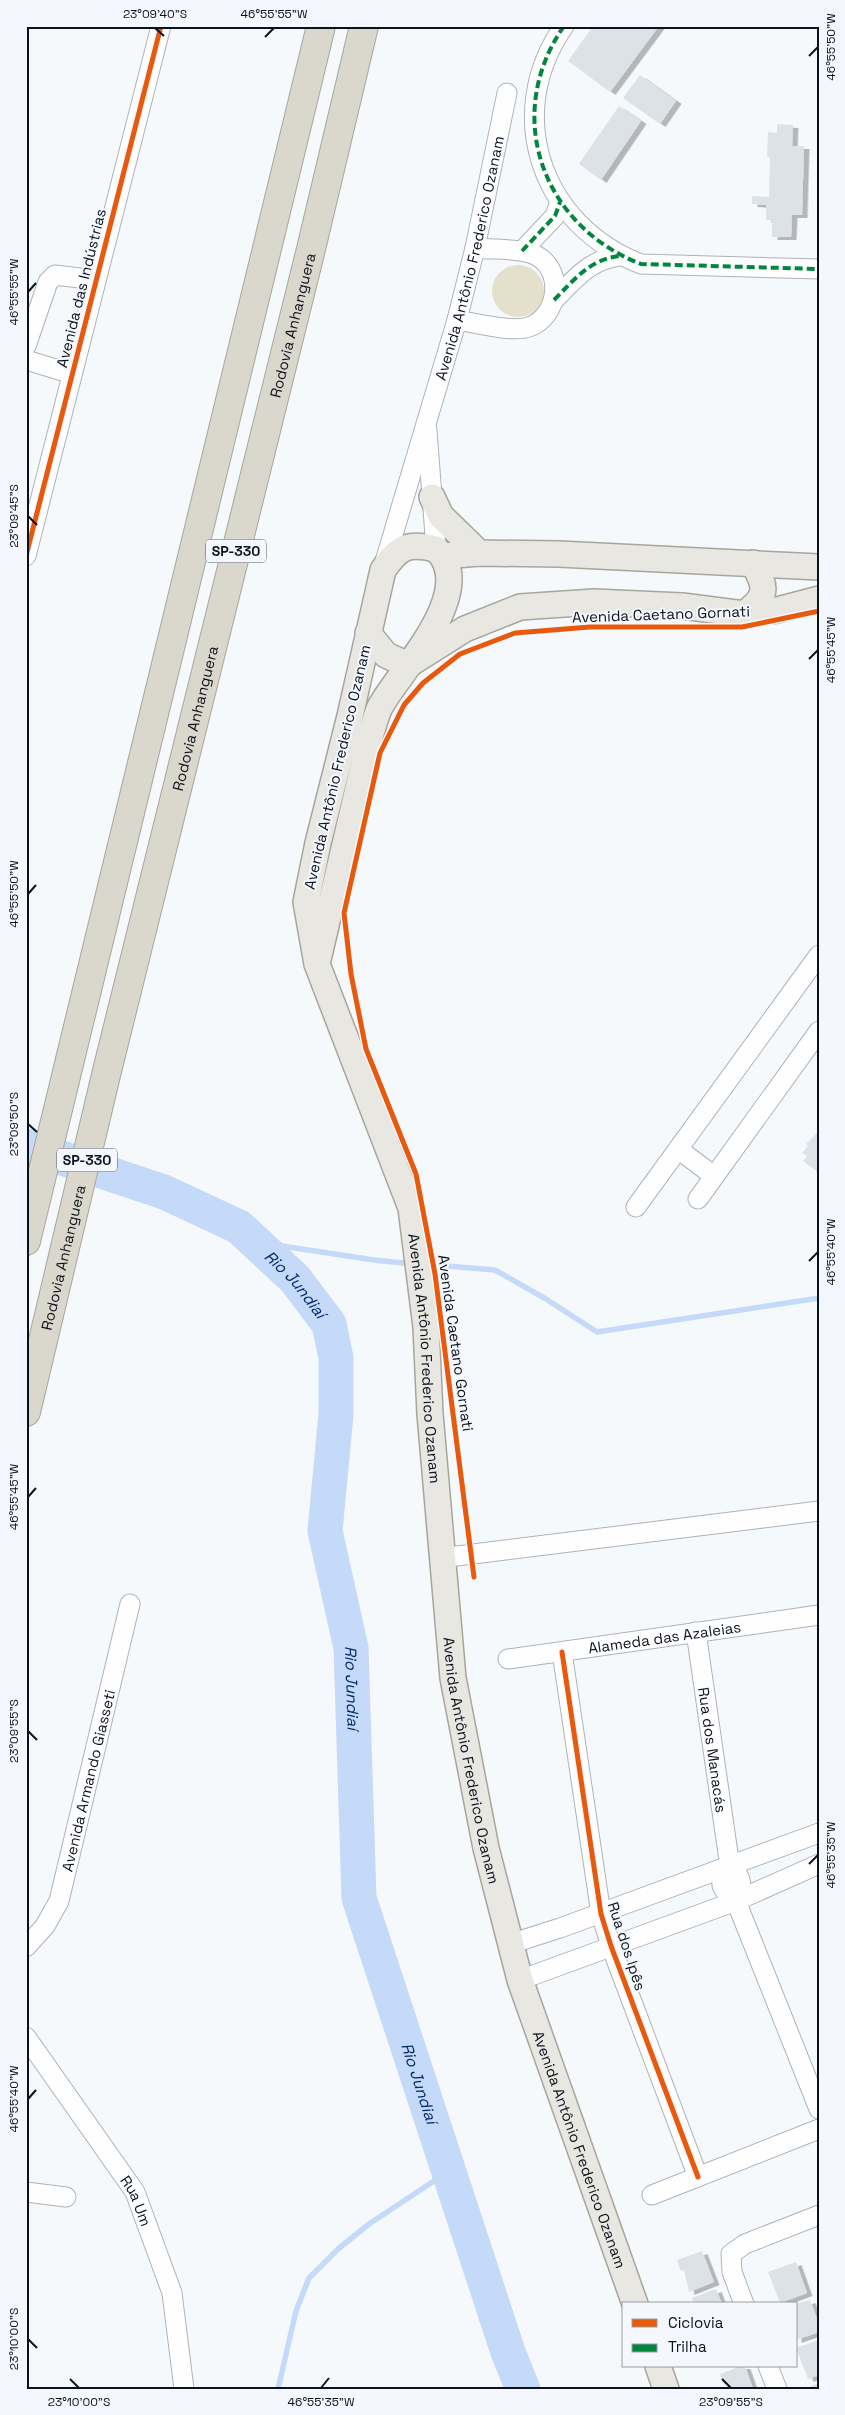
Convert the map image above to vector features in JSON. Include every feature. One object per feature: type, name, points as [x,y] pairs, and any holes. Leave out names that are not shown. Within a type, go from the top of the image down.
[{"type":"highway","name":"SP-330","points":[[28,1235],[321,26]]},
{"type":"highway","name":"Rodovia Anhanguera","points":[[26,1412],[68,1244],[106,1075],[311,249],[364,26]]},
{"type":"main road","points":[[432,497],[441,516],[479,553]]},
{"type":"main road","points":[[383,570],[394,554],[408,546],[439,553],[559,554],[819,566]]},
{"type":"main road","points":[[317,964],[379,708],[431,635],[445,600],[449,578],[447,563],[439,553]]},
{"type":"main road","points":[[744,614],[758,603],[764,590],[762,581],[753,563]]},
{"type":"main road","name":"Avenida Antônio Frederico Ozanam","points":[[383,570],[318,843],[306,902],[317,964],[411,1208],[421,1280],[441,1558],[453,1678],[486,1848],[520,1980],[634,2302]]},
{"type":"main road","points":[[408,666],[465,629],[520,607],[594,602],[682,606],[744,614],[777,610],[819,599]]},
{"type":"main road","points":[[368,633],[376,646],[386,655],[408,666]]},
{"type":"main road","points":[[336,771],[341,782],[360,785]]},
{"type":"main road","points":[[659,2368],[666,2389]]},
{"type":"street","name":"Avenida das Indústrias","points":[[26,556],[33,502],[72,374],[161,26]]},
{"type":"street","points":[[564,26],[542,64],[535,90],[534,136],[545,173],[560,202],[578,222],[619,256],[641,264],[819,269]]},
{"type":"street","name":"Avenida Antônio Frederico Ozanam","points":[[383,570],[426,419],[457,320],[475,248],[507,93]]},
{"type":"street","points":[[522,251],[555,216],[560,202]]},
{"type":"street","points":[[457,320],[516,329],[529,327],[540,321],[549,312],[554,300],[555,286],[552,274],[545,263],[535,255],[522,251],[475,248]]},
{"type":"street","points":[[554,300],[585,269],[604,258],[619,256]]},
{"type":"street","points":[[26,346],[48,282],[55,275],[96,280]]},
{"type":"street","points":[[26,360],[72,374]]},
{"type":"street","name":"Avenida Antônio Frederico Ozanam","points":[[426,419],[432,497],[439,553]]},
{"type":"street","points":[[636,1207],[819,955]]},
{"type":"street","points":[[698,1199],[819,1031]]},
{"type":"street","points":[[678,1149],[714,1176]]},
{"type":"street","points":[[441,1558],[819,1511]]},
{"type":"street","name":"Avenida Armando Giasseti","points":[[26,1947],[45,1926],[59,1901],[130,1604]]},
{"type":"street","name":"Alameda das Azaleias","points":[[508,1658],[819,1615]]},
{"type":"street","name":"Rua dos Manacás","points":[[696,1632],[730,1867],[722,1875],[720,1884],[724,1892],[736,1901],[819,2109]]},
{"type":"street","name":"Rua dos Ipês","points":[[562,1652],[601,1914],[611,1946],[698,2177]]},
{"type":"street","points":[[510,1944],[601,1914],[819,1833]]},
{"type":"street","points":[[520,1980],[736,1901],[819,1864]]},
{"type":"street","name":"Rua Um","points":[[26,2037],[135,2192],[172,2294],[184,2389]]},
{"type":"street","points":[[652,2195],[819,2129]]},
{"type":"street","points":[[26,2192],[66,2197]]},
{"type":"street","points":[[743,2302],[732,2272],[732,2254],[745,2244],[819,2216]]},
{"type":"street","points":[[769,2368],[777,2389]]},
{"type":"shaded area","points":[[513,265],[523,265],[533,269],[540,276],[544,291],[540,306],[533,313],[523,317],[513,317],[503,313],[496,306],[492,296],[492,286],[496,276],[503,269]]},
{"type":"building","points":[[593,26],[659,26],[610,92],[568,61]]},
{"type":"building","points":[[640,75],[676,101],[660,124],[623,98]]},
{"type":"building","points":[[619,106],[641,121],[601,180],[579,164]]},
{"type":"building","points":[[777,124],[793,125],[792,146],[804,146],[802,215],[792,215],[791,237],[772,237],[772,220],[766,220],[766,205],[752,204],[752,196],[769,197],[770,157],[767,157],[768,132],[777,133]]},
{"type":"building","points":[[819,1131],[819,1173],[803,1161],[807,1156],[802,1153],[808,1146],[806,1144]]},
{"type":"building","points":[[702,2251],[714,2282],[689,2292],[684,2270],[681,2271],[677,2260]]},
{"type":"building","points":[[796,2262],[807,2293],[780,2302],[768,2272]]},
{"type":"building","points":[[716,2289],[721,2302],[693,2302],[692,2298]]},
{"type":"building","points":[[810,2300],[819,2324],[819,2332],[798,2339],[798,2303]]},
{"type":"building","points":[[819,2340],[819,2375],[808,2379],[798,2353],[798,2347]]},
{"type":"building","points":[[736,2368],[746,2368],[753,2389],[728,2389],[726,2384],[724,2385],[720,2374]]},
{"type":"building","points":[[819,2383],[819,2389],[812,2389],[811,2386]]},
{"type":"waterway","name":"Rio Jundiaí","points":[[26,1146],[164,1192],[239,1227],[295,1279],[329,1324],[336,1358],[336,1414],[325,1531],[351,1648],[359,1898],[508,2352],[523,2389]]},
{"type":"waterway","points":[[239,1227],[282,1246],[413,1264]]},
{"type":"waterway","points":[[446,1266],[495,1270],[546,1299],[597,1332],[819,1298]]},
{"type":"waterway","points":[[278,2389],[296,2311],[309,2278],[338,2249],[369,2224],[449,2171]]},
{"type":"marked path","points":[[564,26],[545,60],[536,95],[535,130],[542,164],[557,195],[578,223],[607,247],[641,264],[819,269]]},
{"type":"marked path","points":[[522,251],[555,216],[560,202]]},
{"type":"marked path","points":[[554,300],[591,266],[608,258],[619,256]]},
{"type":"cycle path","points":[[26,556],[161,26]]},
{"type":"cycle path","name":"Avenida Caetano Gornati","points":[[474,1577],[435,1274],[416,1174],[366,1049],[351,974],[344,913],[380,753],[404,705],[423,683],[460,654],[515,633],[590,627],[742,627],[819,611]]},
{"type":"cycle path","points":[[562,1652],[601,1914],[611,1946],[698,2177]]}]
